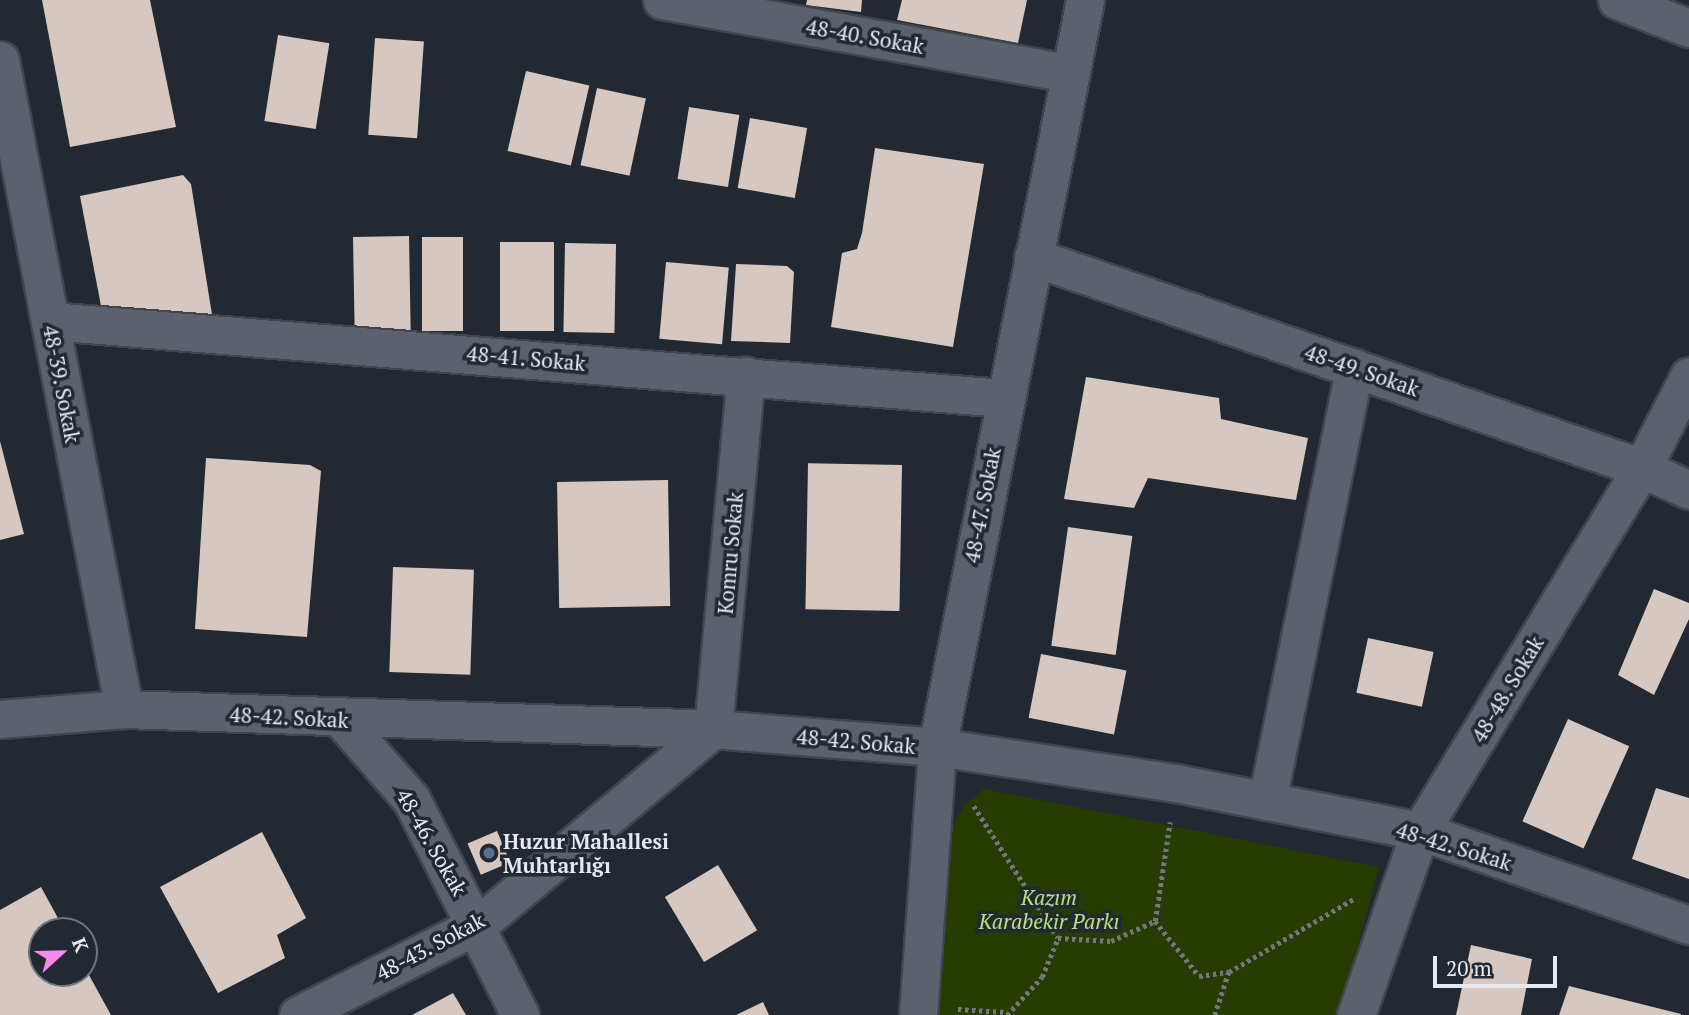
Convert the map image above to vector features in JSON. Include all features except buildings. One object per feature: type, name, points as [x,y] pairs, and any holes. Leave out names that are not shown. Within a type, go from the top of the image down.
[{"type":"street","name":"48-40. Sokak","points":[[662,0],[1069,73]]},
{"type":"street","name":"48-47. Sokak","points":[[918,1010],[937,747],[1002,398],[1085,0]]},
{"type":"street","points":[[1617,0],[1689,28]]},
{"type":"street","name":"48-39. Sokak","points":[[0,60],[124,709]]},
{"type":"street","name":"48-49. Sokak","points":[[1033,257],[1642,468],[1689,489]]},
{"type":"street","name":"48-41. Sokak","points":[[50,321],[1002,398]]},
{"type":"street","points":[[1267,801],[1354,368]]},
{"type":"street","name":"Komru Sokak","points":[[713,729],[746,376]]},
{"type":"street","name":"48-48. Sokak","points":[[1356,1015],[1404,869],[1420,831],[1642,468],[1689,376]]},
{"type":"street","name":"48-42. Sokak","points":[[0,719],[124,709],[342,720],[713,729],[937,747],[1175,783],[1420,831],[1689,925]]},
{"type":"street","name":"48-46. Sokak","points":[[342,720],[411,799],[478,924],[520,1015]]},
{"type":"street","name":"48-43. Sokak","points":[[298,1015],[478,924],[713,729]]},
{"type":"path","points":[[937,747],[1058,938]]},
{"type":"path","points":[[1175,783],[1155,921],[1199,976],[1228,972],[1404,869]]},
{"type":"path","points":[[1058,938],[1111,941],[1155,921]]},
{"type":"path","points":[[918,1010],[1006,1014],[1042,977],[1058,938]]},
{"type":"path","points":[[1216,1015],[1228,972]]},
{"type":"green space","name":"Kazım Karabekir Parkı","points":[[984,789],[1379,867],[1339,1015],[930,1015],[948,832],[965,805]]},
{"type":"place","name":"Huzur Mahallesi Muhtarlığı","points":[[489,853]]}]
